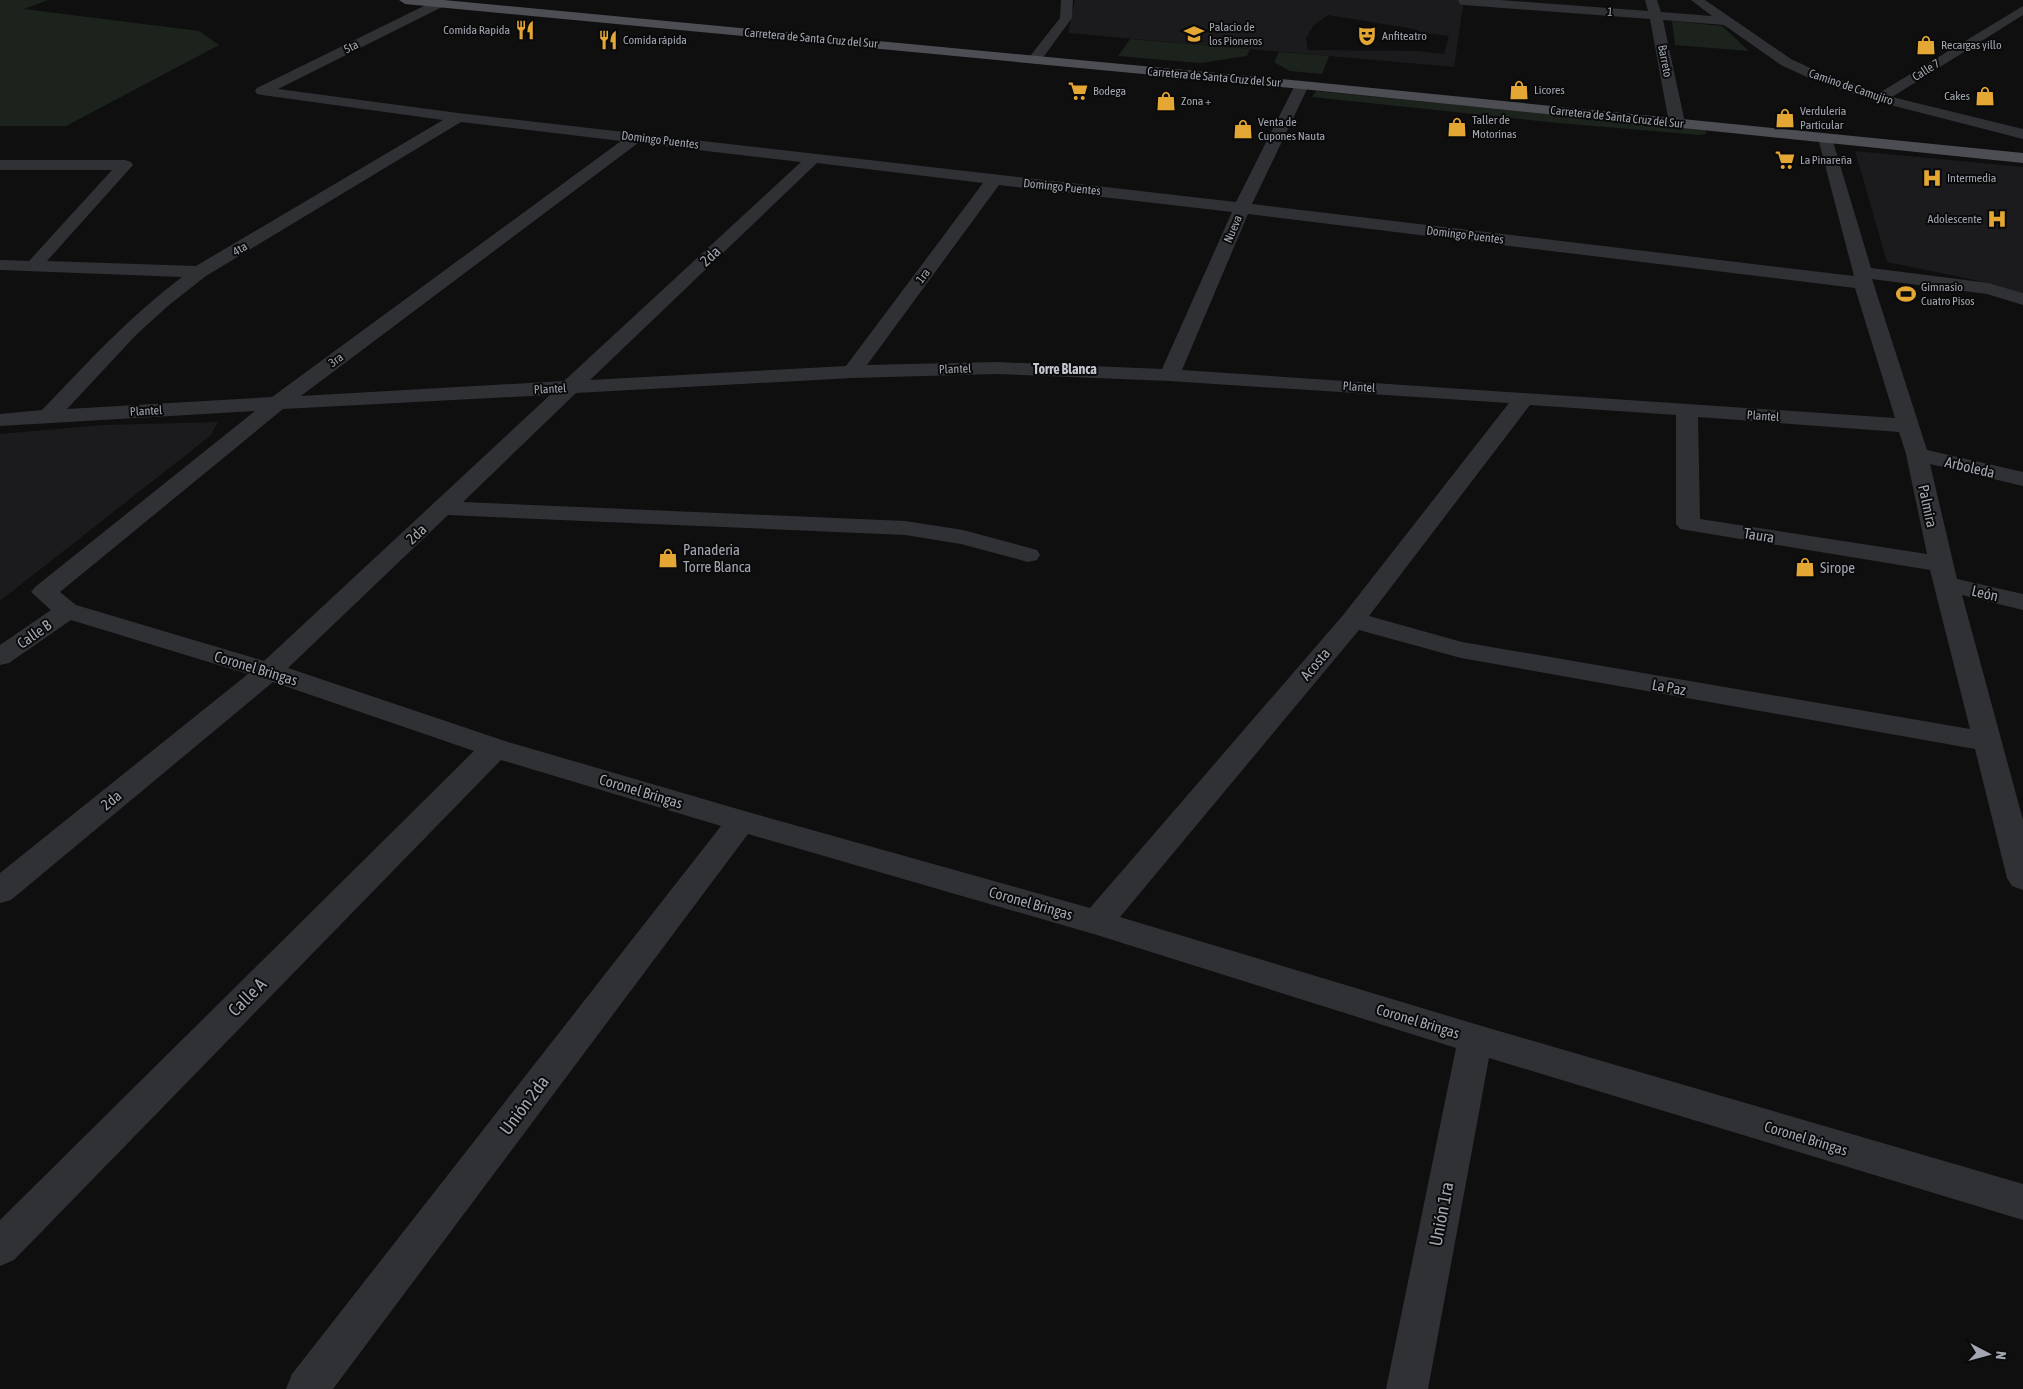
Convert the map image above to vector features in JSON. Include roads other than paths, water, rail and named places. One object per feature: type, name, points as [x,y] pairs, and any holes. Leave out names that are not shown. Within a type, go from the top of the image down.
[{"type":"main road","name":"Carretera de Santa Cruz del Sur","points":[[406,0],[1302,85],[2023,158]]},
{"type":"street","points":[[1034,60],[1066,18],[1067,0]]},
{"type":"street","name":"Barreto","points":[[1651,0],[1656,16],[1677,123]]},
{"type":"street","name":"Camino de Camujiro","points":[[1697,0],[1786,62],[1833,83],[1880,98],[2023,134]]},
{"type":"street","points":[[2019,0],[2023,1]]},
{"type":"street","name":"1","points":[[1464,1],[1726,21]]},
{"type":"street","name":"5ta","points":[[262,91],[440,3]]},
{"type":"street","name":"Calle 7","points":[[1880,98],[2023,10]]},
{"type":"street","name":"Nueva","points":[[1169,375],[1242,208],[1302,85]]},
{"type":"street","name":"Domingo Puentes","points":[[262,91],[458,117],[994,180],[1863,277],[1989,289],[2023,299]]},
{"type":"street","name":"4ta","points":[[48,416],[129,331],[162,301],[200,272],[458,117]]},
{"type":"street","name":"3ra","points":[[56,602],[278,404],[636,137]]},
{"type":"street","name":"Palmira","points":[[1826,138],[1863,277],[1917,454],[1944,574],[2023,878]]},
{"type":"street","name":"2da","points":[[0,891],[269,671],[814,158]]},
{"type":"street","points":[[0,165],[125,165],[33,266]]},
{"type":"street","name":"1ra","points":[[852,372],[994,180]]},
{"type":"street","points":[[0,265],[200,272]]},
{"type":"street","name":"Plantel","points":[[0,420],[852,372],[997,368],[1169,375],[1909,426]]},
{"type":"street","name":"Acosta","points":[[1097,922],[1352,620],[1524,398]]},
{"type":"street","name":"Taura","points":[[1687,411],[1688,524],[1944,574]]},
{"type":"street","name":"Arboleda","points":[[1917,454],[2023,479]]},
{"type":"street","points":[[444,508],[905,528],[963,537],[1028,555]]},
{"type":"street","name":"León","points":[[1944,574],[2023,602]]},
{"type":"street","name":"Calle B","points":[[0,657],[56,602]]},
{"type":"street","name":"Coronel Bringas","points":[[56,602],[269,671],[494,748],[741,821],[1097,922],[1475,1039],[2023,1202]]},
{"type":"street","name":"La Paz","points":[[1352,620],[1461,650],[1988,742]]},
{"type":"street","name":"Calle A","points":[[0,1247],[494,748]]},
{"type":"street","name":"Unión 2da","points":[[307,1389],[741,821]]},
{"type":"street","name":"Unión 1ra","points":[[1407,1389],[1475,1039]]},
{"type":"place","name":"Comida Rapida","points":[[525,30]]},
{"type":"place","name":"Palacio de los Pioneros","points":[[1194,34]]},
{"type":"place","name":"Anfiteatro","points":[[1367,36]]},
{"type":"place","name":"Comida rápida","points":[[608,40]]},
{"type":"place","name":"Recargas yillo","points":[[1926,45]]},
{"type":"place","name":"Licores","points":[[1519,90]]},
{"type":"place","name":"Bodega","points":[[1078,91]]},
{"type":"place","name":"Cakes","points":[[1985,96]]},
{"type":"place","name":"Zona +","points":[[1166,101]]},
{"type":"place","name":"Verdulería Particular","points":[[1785,118]]},
{"type":"place","name":"Taller de Motorinas","points":[[1457,127]]},
{"type":"place","name":"Venta de Cupones Nauta","points":[[1243,129]]},
{"type":"place","name":"La Pinareña","points":[[1785,160]]},
{"type":"place","name":"Intermedia","points":[[1932,178]]},
{"type":"place","name":"Adolescente","points":[[1997,219]]},
{"type":"place","name":"Gimnasio Cuatro Pisos","points":[[1906,294]]},
{"type":"place","name":"Panaderia Torre Blanca","points":[[668,558]]},
{"type":"place","name":"Sirope","points":[[1805,567]]},
{"type":"district","name":"Torre Blanca","points":[[1065,369]]}]
